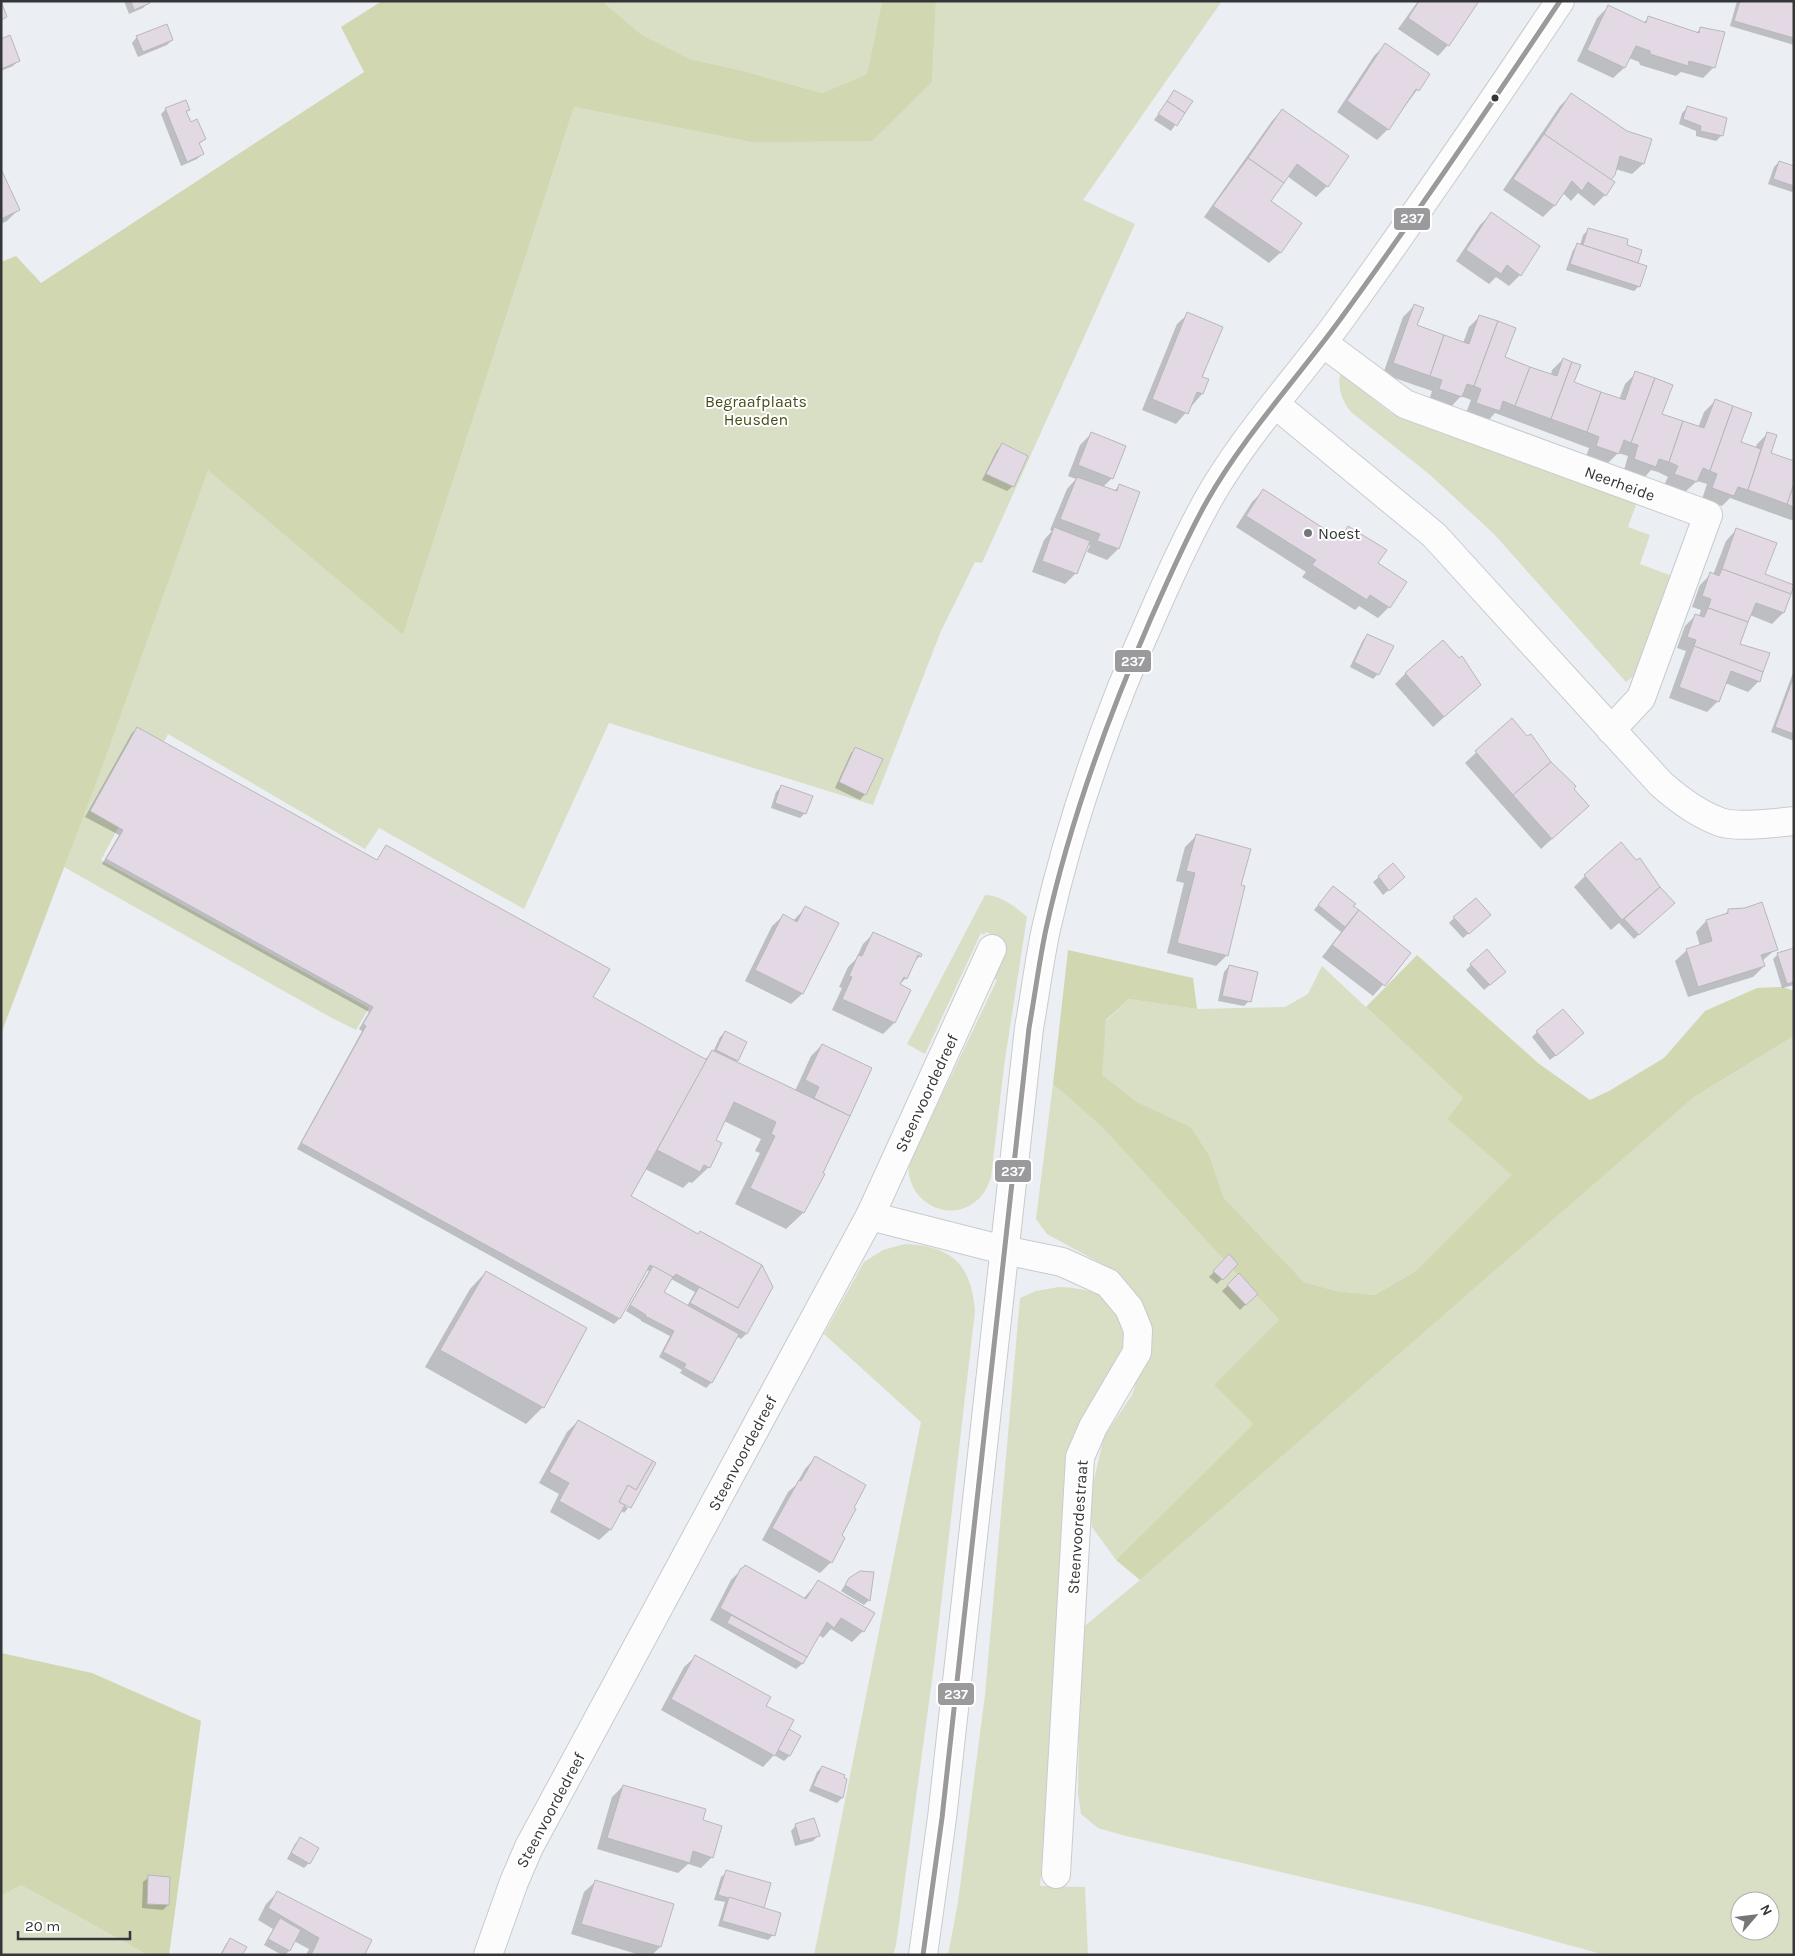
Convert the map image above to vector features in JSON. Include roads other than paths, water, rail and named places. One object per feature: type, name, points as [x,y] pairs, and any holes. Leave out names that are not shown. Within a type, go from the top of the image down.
[{"type":"street","points":[[923,1955],[942,1818],[1029,1028],[1046,932],[1062,865],[1083,795],[1106,725],[1125,677],[1190,534],[1216,486],[1240,449],[1323,343],[1391,249],[1560,1]]},
{"type":"street","name":"Neerheide","points":[[1323,343],[1405,404],[1708,515],[1641,698],[1611,730]]},
{"type":"street","points":[[1275,404],[1434,535],[1661,784],[1682,802],[1721,823],[1763,825],[1794,821]]},
{"type":"street","name":"Steenvoordedreef","points":[[488,1955],[514,1882],[529,1847],[870,1216],[992,949]]},
{"type":"street","name":"Steenvoordestraat","points":[[870,1216],[1004,1250],[1062,1262],[1108,1283],[1129,1308],[1138,1330],[1137,1352],[1093,1427],[1080,1457],[1056,1874]]},
{"type":"place","name":"Noest","points":[[1308,533]]},
{"type":"park label","name":"Begraafplaats Heusden","points":[[756,410]]}]
